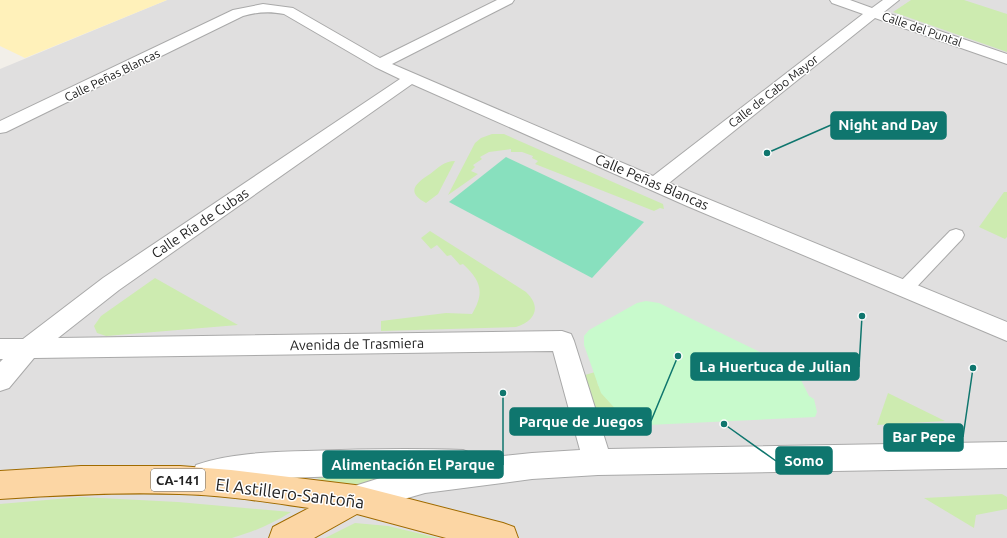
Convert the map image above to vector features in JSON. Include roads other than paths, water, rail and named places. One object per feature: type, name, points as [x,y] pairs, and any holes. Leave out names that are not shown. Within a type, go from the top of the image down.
[{"type":"main road","name":"El Astillero-Santoña","points":[[0,484],[81,480],[180,480],[231,484],[355,499],[503,538]]},
{"type":"main road","points":[[284,538],[355,499]]},
{"type":"street","points":[[380,64],[507,0]]},
{"type":"street","name":"Calle del Puntal","points":[[837,0],[1007,59]]},
{"type":"street","name":"Calle de Cabo Mayor","points":[[655,184],[873,13],[892,0]]},
{"type":"street","name":"Calle Peñas Blancas","points":[[2,128],[219,22],[265,14],[280,15],[302,20],[380,64],[411,78],[655,184],[1007,332]]},
{"type":"street","name":"Calle Ría de Cubas","points":[[0,380],[26,350],[110,284],[411,78]]},
{"type":"street","name":"Avenida de Trasmiera","points":[[26,350],[562,341],[598,462]]},
{"type":"street","points":[[0,349],[26,350]]},
{"type":"street","points":[[355,499],[425,479],[532,466],[598,462],[1007,455]]},
{"type":"street","points":[[180,480],[262,466],[395,461],[532,466]]},
{"type":"lane","points":[[904,289],[956,235]]},
{"type":"place","name":"Night and Day","points":[[767,153]]},
{"type":"place","name":"La Huertuca de Julian","points":[[862,316]]},
{"type":"place","name":"Parque de Juegos","points":[[678,356]]},
{"type":"place","name":"Bar Pepe","points":[[973,368]]},
{"type":"place","name":"Alimentación El Parque","points":[[503,393]]},
{"type":"place","name":"Somo","points":[[724,424]]}]
